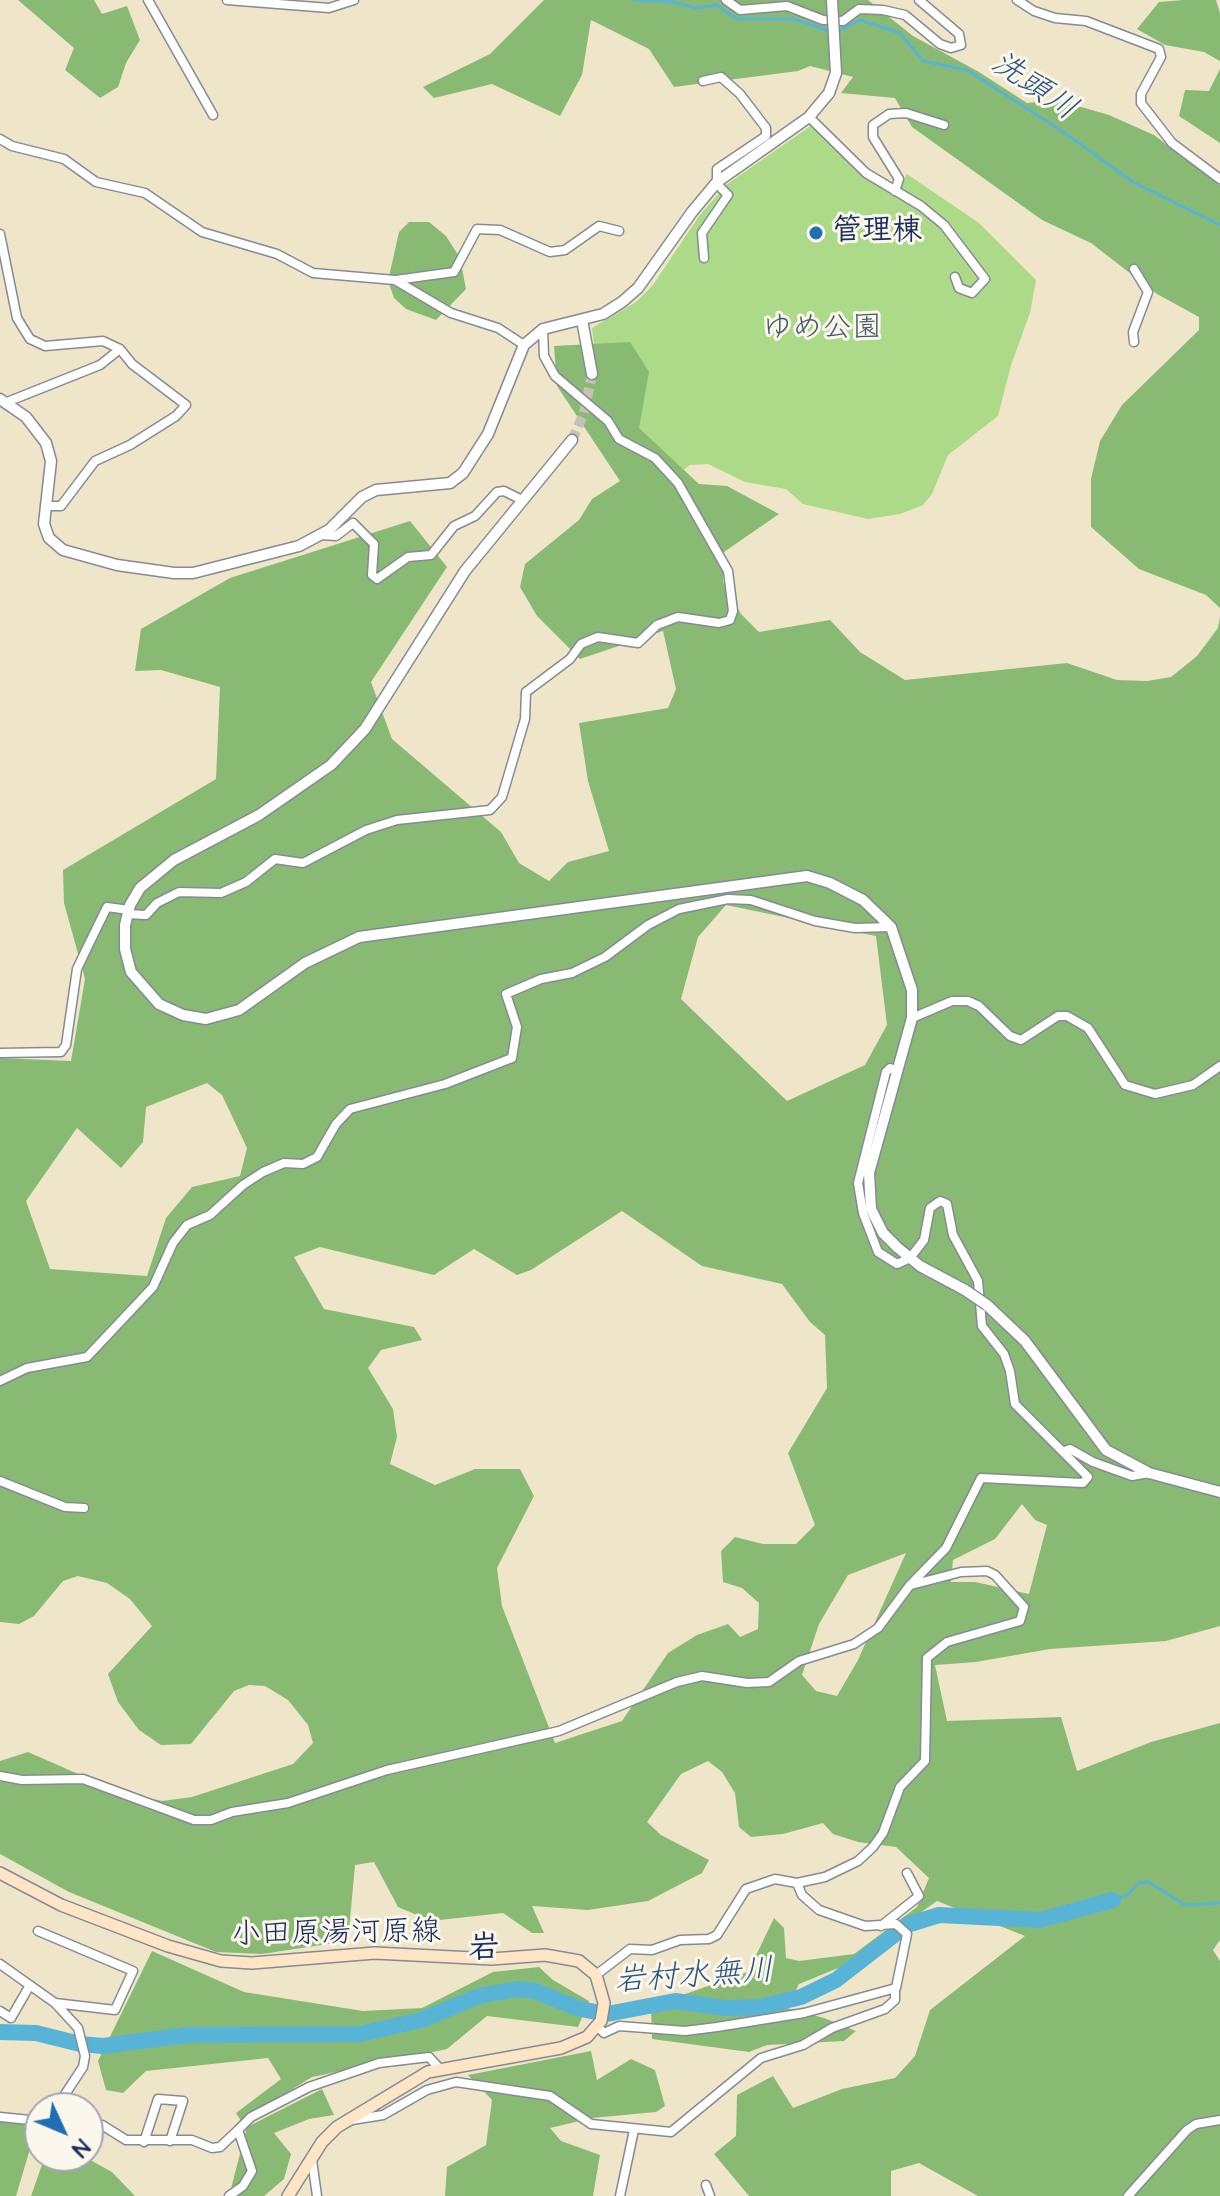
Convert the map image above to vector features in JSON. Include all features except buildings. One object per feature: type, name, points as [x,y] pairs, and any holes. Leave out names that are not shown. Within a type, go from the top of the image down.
[{"type":"main road","name":"小田原湯河原線","points":[[0,1873],[61,1905],[168,1946],[221,1961],[252,1963],[375,1953],[492,1959],[545,1955],[579,1961],[596,1975]]},
{"type":"main road","points":[[288,2196],[322,2142],[344,2121],[439,2068],[561,2048],[587,2037],[599,2024],[604,2003],[596,1975]]},
{"type":"street","points":[[148,0],[213,115]]},
{"type":"street","points":[[227,0],[329,8],[354,0]]},
{"type":"street","points":[[726,0],[740,10],[787,6],[823,20],[843,21],[859,9],[883,10],[905,15],[940,44],[951,48],[961,45],[959,34],[919,0]]},
{"type":"street","points":[[120,349],[100,365],[4,400],[38,430],[46,443],[51,461],[45,506],[46,531],[63,550],[155,572],[193,573],[299,546],[321,535],[362,497],[376,490],[450,483],[463,473],[488,434],[524,345],[543,329],[560,322],[603,314],[638,288],[692,212],[717,183],[809,117],[829,93],[836,73],[832,0]]},
{"type":"street","points":[[1017,0],[1034,11],[1086,21],[1159,49],[1161,57],[1141,94],[1141,103],[1172,143],[1220,179]]},
{"type":"street","points":[[703,81],[721,77],[740,94],[766,128],[766,136],[717,169],[717,183],[728,195],[702,233],[704,258]]},
{"type":"street","points":[[895,191],[899,179],[873,137],[873,125],[889,114],[906,113],[944,125]]},
{"type":"street","points":[[809,117],[866,173],[944,225],[985,279],[972,293],[959,288],[955,277]]},
{"type":"street","points":[[0,139],[12,146],[64,159],[96,182],[145,193],[202,232],[277,254],[313,273],[395,280],[454,272],[477,229],[500,230],[550,252],[565,250],[599,226],[619,231]]},
{"type":"street","points":[[0,234],[17,318],[30,339],[45,346],[103,341],[120,349],[132,364],[186,405],[176,416],[130,445],[95,461],[61,506],[45,506]]},
{"type":"street","points":[[1134,269],[1148,292],[1133,332],[1134,342]]},
{"type":"street","points":[[395,280],[451,313],[498,328],[524,345]]},
{"type":"street","points":[[582,320],[592,374]]},
{"type":"street","points":[[0,1053],[61,1052],[66,1045],[77,969],[107,907],[146,915],[157,903],[179,892],[221,893],[246,882],[275,859],[303,863],[366,830],[397,820],[490,810],[502,797],[525,719],[526,692],[570,659],[581,644],[598,637],[638,643],[657,625],[678,617],[719,623],[730,620],[733,611],[728,571],[678,483],[655,458],[619,439],[608,421],[555,376],[544,356],[543,329]]},
{"type":"street","points":[[572,440],[520,499],[465,571],[365,729],[331,765],[259,815],[155,874],[140,888],[128,912],[125,949],[136,981],[159,1004],[183,1015],[206,1019],[239,1010],[305,963],[359,937],[807,876],[863,900],[891,927],[912,990],[912,1018],[874,1149],[868,1191],[871,1209],[883,1233],[910,1258],[987,1305],[1025,1341],[1094,1439],[1120,1460],[1149,1473],[1220,1492]]},
{"type":"street","points":[[321,535],[336,536],[353,523],[374,544],[372,575],[377,579],[408,557],[431,555],[454,526],[475,516],[497,492],[504,491],[520,499]]},
{"type":"street","points":[[0,1381],[27,1368],[87,1357],[153,1287],[173,1243],[187,1225],[210,1215],[243,1185],[263,1172],[284,1163],[303,1164],[317,1157],[336,1124],[350,1109],[445,1084],[512,1058],[517,1027],[506,994],[541,979],[572,973],[605,957],[648,925],[679,909],[728,899],[751,900],[815,921],[855,928],[891,927]]},
{"type":"street","points":[[912,1018],[952,1001],[968,1001],[979,1006],[1010,1036],[1021,1040],[1058,1016],[1067,1016],[1088,1028],[1125,1085],[1155,1094],[1193,1085],[1220,1066]]},
{"type":"street","points":[[0,1776],[22,1780],[91,1781],[194,1820],[211,1820],[232,1812],[288,1803],[387,1770],[559,1731],[677,1682],[702,1676],[747,1683],[769,1682],[812,1655],[866,1638],[893,1613],[910,1585],[946,1548],[981,1478],[1083,1483],[1088,1477],[1015,1404],[1010,1371],[1004,1354],[982,1326],[978,1281],[953,1235],[949,1208],[944,1201],[930,1208],[924,1240],[910,1258],[897,1264],[878,1252],[863,1213],[858,1183],[886,1072],[890,1068],[897,1071]]},
{"type":"street","points":[[1065,1451],[1070,1449],[1093,1462],[1132,1476],[1149,1473]]},
{"type":"street","points":[[0,1481],[65,1507],[84,1508]]},
{"type":"street","points":[[596,1975],[630,1949],[652,1950],[680,1940],[709,1939],[717,1935],[746,1889],[775,1879],[797,1883],[843,1870],[858,1861],[883,1833],[905,1780],[925,1761],[927,1658],[947,1642],[1020,1621],[1024,1607],[995,1575],[987,1571],[961,1572],[910,1585]]},
{"type":"street","points":[[880,1927],[919,1896],[907,1873]]},
{"type":"street","points":[[344,2121],[383,2115],[427,2090],[456,2082],[550,2096],[591,2124],[671,2132],[761,2058],[803,2045],[832,2028],[885,2009],[895,2000],[907,1934],[896,1924],[865,1926],[819,1910],[802,1895],[797,1883]]},
{"type":"street","points":[[38,1931],[133,1971],[115,2010],[55,2003]]},
{"type":"street","points":[[0,1964],[74,2020],[81,2034],[85,2056],[83,2067],[67,2092]]},
{"type":"street","points":[[0,2011],[11,2018],[30,1985]]},
{"type":"street","points":[[599,2024],[604,2033],[619,2026],[685,2031],[815,2011],[895,1989]]},
{"type":"street","points":[[104,2126],[126,2140],[192,2140],[220,2147],[251,2117],[309,2087],[379,2063],[429,2057],[439,2068]]},
{"type":"street","points":[[144,2142],[158,2099],[183,2101],[170,2141]]},
{"type":"street","points":[[0,2117],[24,2119]]},
{"type":"street","points":[[1128,2196],[1187,2130],[1196,2124],[1220,2120]]},
{"type":"street","points":[[229,2196],[243,2186],[252,2171],[238,2130]]},
{"type":"street","points":[[620,2196],[634,2130]]},
{"type":"street","points":[[312,2159],[317,2196]]},
{"type":"street","points":[[706,2185],[710,2196]]},
{"type":"green space","points":[[18,0],[94,0],[102,14],[127,6],[140,40],[126,63],[118,87],[100,98],[65,70],[74,48]]},
{"type":"green space","points":[[544,0],[868,0],[913,36],[979,72],[1027,103],[1057,100],[1109,115],[1154,135],[1220,185],[1220,608],[1206,595],[1139,569],[1091,527],[1091,479],[1100,441],[1122,405],[1199,330],[1199,317],[1157,294],[1091,243],[1042,220],[912,127],[895,98],[841,93],[853,77],[810,66],[798,71],[674,87],[649,49],[591,20],[582,75],[560,116],[492,84],[434,98],[423,87],[490,54]]},
{"type":"green space","points":[[1216,0],[1220,13],[1220,61],[1204,52],[1165,45],[1137,29],[1159,2]]},
{"type":"green space","points":[[1220,69],[1220,143],[1179,116],[1185,90],[1209,91]]},
{"type":"green space","name":"ゆめ公園","points":[[819,120],[869,170],[900,187],[907,174],[979,223],[1036,280],[1030,313],[1011,365],[998,416],[948,455],[932,494],[923,505],[900,514],[868,519],[803,504],[786,489],[745,482],[708,464],[690,465],[682,471],[632,441],[594,346],[592,328],[636,302],[653,285],[699,216],[726,185]]},
{"type":"green space","points":[[409,222],[429,222],[446,236],[460,258],[466,289],[436,320],[406,309],[394,298],[388,281],[399,232]]},
{"type":"green space","points":[[630,342],[649,372],[639,428],[699,484],[727,486],[779,514],[724,552],[723,582],[741,614],[759,632],[830,620],[860,652],[905,680],[1067,663],[1117,680],[1147,681],[1171,677],[1197,656],[1218,628],[1220,617],[1220,1626],[1166,1641],[1050,1649],[976,1662],[935,1665],[947,1721],[1061,1717],[1077,1771],[1151,1742],[1220,1723],[1220,1940],[1213,1950],[1220,1961],[1220,2196],[978,2196],[919,2163],[891,2171],[891,2196],[749,2196],[714,2154],[736,2136],[737,2095],[773,2076],[793,2108],[842,2089],[895,2078],[915,2056],[930,2010],[1025,1936],[937,1901],[848,1964],[799,1984],[787,2008],[856,2031],[844,2041],[767,2045],[749,2052],[652,2039],[651,2006],[748,1972],[774,1918],[784,1928],[786,1958],[799,1961],[854,1954],[917,1907],[929,1878],[896,1847],[858,1842],[833,1834],[823,1823],[783,1834],[751,1837],[739,1827],[735,1793],[722,1772],[708,1761],[681,1774],[647,1822],[661,1835],[709,1860],[702,1873],[648,1901],[588,1910],[532,1906],[544,1933],[532,1933],[503,1913],[431,1921],[398,1907],[374,1862],[355,1865],[348,1941],[262,1954],[216,1952],[69,1892],[0,1854],[0,1761],[28,1752],[117,1791],[162,1801],[192,1797],[293,1764],[313,1743],[308,1725],[288,1700],[265,1686],[249,1685],[234,1691],[191,1744],[161,1745],[139,1730],[118,1702],[108,1674],[152,1626],[130,1599],[107,1583],[78,1576],[63,1581],[34,1616],[19,1624],[0,1622],[0,1058],[71,1061],[85,979],[64,903],[63,870],[216,779],[220,687],[161,670],[135,671],[141,629],[230,578],[410,521],[447,567],[371,682],[392,739],[501,832],[519,863],[549,881],[568,862],[609,851],[588,781],[579,723],[668,708],[676,689],[663,631],[580,659],[537,616],[520,587],[525,564],[579,520],[592,499],[620,481],[557,386],[554,346]],"holes":[[[726,905],[876,936],[887,1025],[865,1065],[787,1101],[681,999],[698,937]],[[207,1083],[222,1095],[247,1148],[240,1176],[192,1187],[166,1218],[147,1276],[50,1269],[26,1201],[77,1128],[121,1168],[143,1142],[146,1107]],[[622,1211],[702,1266],[782,1284],[810,1322],[825,1335],[827,1388],[788,1453],[815,1525],[796,1544],[763,1544],[735,1537],[721,1551],[723,1582],[742,1588],[759,1603],[758,1629],[740,1637],[728,1624],[697,1635],[668,1653],[622,1721],[555,1743],[502,1606],[497,1568],[534,1496],[520,1469],[475,1469],[435,1485],[390,1464],[397,1437],[393,1409],[368,1368],[381,1350],[422,1340],[414,1327],[324,1309],[294,1257],[320,1247],[434,1275],[474,1249],[517,1275],[531,1270]],[[1022,1504],[1035,1520],[1047,1525],[1029,1594],[975,1582],[951,1582],[953,1560],[995,1539]],[[906,1553],[858,1660],[837,1696],[816,1691],[802,1675],[819,1624],[848,1575]]]},
{"type":"green space","points":[[152,1951],[244,1992],[363,2011],[422,2008],[493,1972],[539,1967],[553,1980],[589,2001],[578,2027],[487,2016],[447,2049],[312,2077],[241,2121],[236,2113],[281,2079],[268,2058],[146,2071],[123,2093],[106,2090],[98,2061]]},
{"type":"green space","points":[[591,2051],[597,2080],[631,2059],[655,2070],[665,2106],[656,2112],[592,2118],[550,2128],[561,2141],[600,2155],[593,2196],[445,2196],[447,2167],[486,2145],[492,2100],[468,2075]]},
{"type":"green space","points":[[322,2089],[334,2115],[309,2119],[274,2133],[291,2154],[284,2179],[264,2196],[229,2196],[247,2127]]},
{"type":"green space","points":[[0,2121],[21,2123],[24,2125],[24,2169],[16,2196],[0,2196]]},
{"type":"green space","points":[[104,2168],[135,2196],[31,2196],[39,2172],[104,2172]]},
{"type":"waterway","name":"洗頭川","points":[[633,0],[669,1],[696,8],[717,5],[737,19],[794,19],[829,31]]},
{"type":"waterway","name":"洗頭川","points":[[837,32],[860,20],[900,33],[923,61],[967,70],[1062,131],[1133,182],[1220,225]]},
{"type":"waterway","name":"岩村水無川","points":[[1113,1900],[1126,1896],[1139,1883],[1149,1882],[1185,1905],[1220,1903]]},
{"type":"waterway","name":"岩村水無川","points":[[0,2032],[36,2033],[80,2044],[103,2046],[187,2035],[360,2034],[421,2020],[479,1996],[517,1989],[535,1991],[580,2009],[607,2014],[675,2001],[726,2008],[760,2007],[801,1997],[836,1980],[907,1925],[939,1915],[1040,1920],[1113,1900]]},
{"type":"tunnel","points":[[572,440],[584,413],[592,374]]},
{"type":"place","name":"管理棟","points":[[816,233]]},
{"type":"district","name":"岩","points":[[484,1950]]}]
